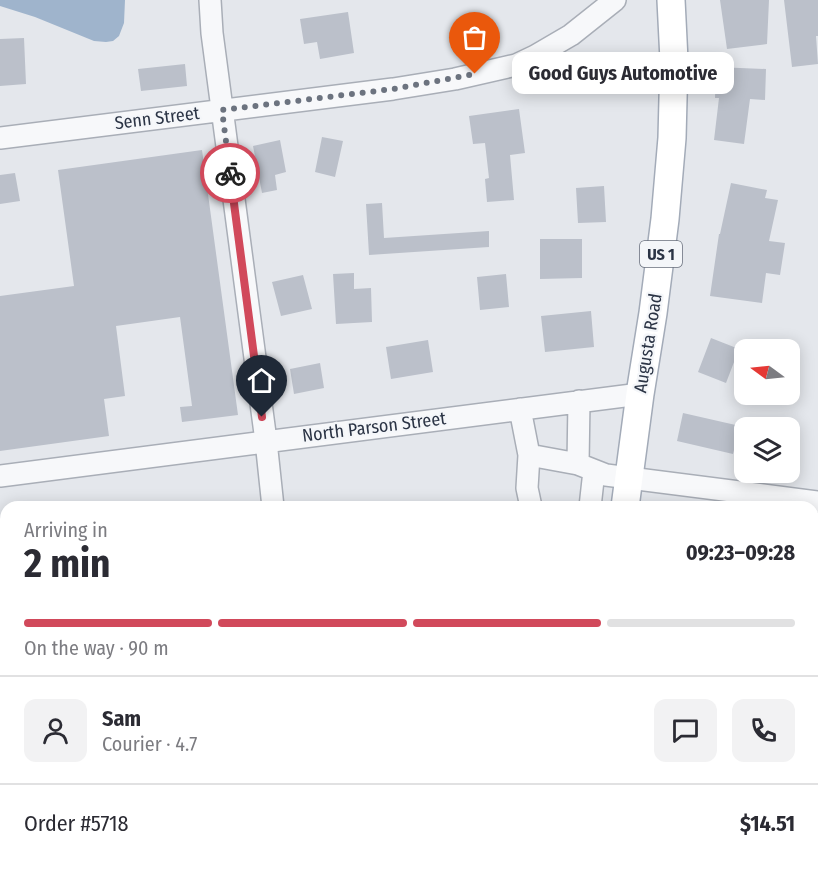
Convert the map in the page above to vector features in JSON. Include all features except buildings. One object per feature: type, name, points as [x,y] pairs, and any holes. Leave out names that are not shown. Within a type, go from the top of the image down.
[{"type":"main road","name":"Augusta Road","points":[[626,501],[665,219],[672,138],[674,60],[670,0]]},
{"type":"street","points":[[210,0],[212,33],[272,501]]},
{"type":"street","name":"Senn Street","points":[[0,138],[393,89],[455,79],[516,65],[535,56],[571,35],[615,0]]},
{"type":"street","name":"North Parson Street","points":[[0,476],[640,394]]},
{"type":"street","points":[[579,402],[589,501]]},
{"type":"street","points":[[520,409],[529,455],[527,488],[530,501]]},
{"type":"street","points":[[529,455],[606,475],[810,501]]},
{"type":"water","points":[[0,0],[125,0],[124,23],[119,36],[113,41],[94,41],[35,17],[0,6]]},
{"type":"way so far","points":[[230,173],[222,110],[393,89],[475,74]]},
{"type":"place","name":"Good Guys Automotive","points":[[475,74]]},
{"type":"route","points":[[230,173],[262,417]]}]
